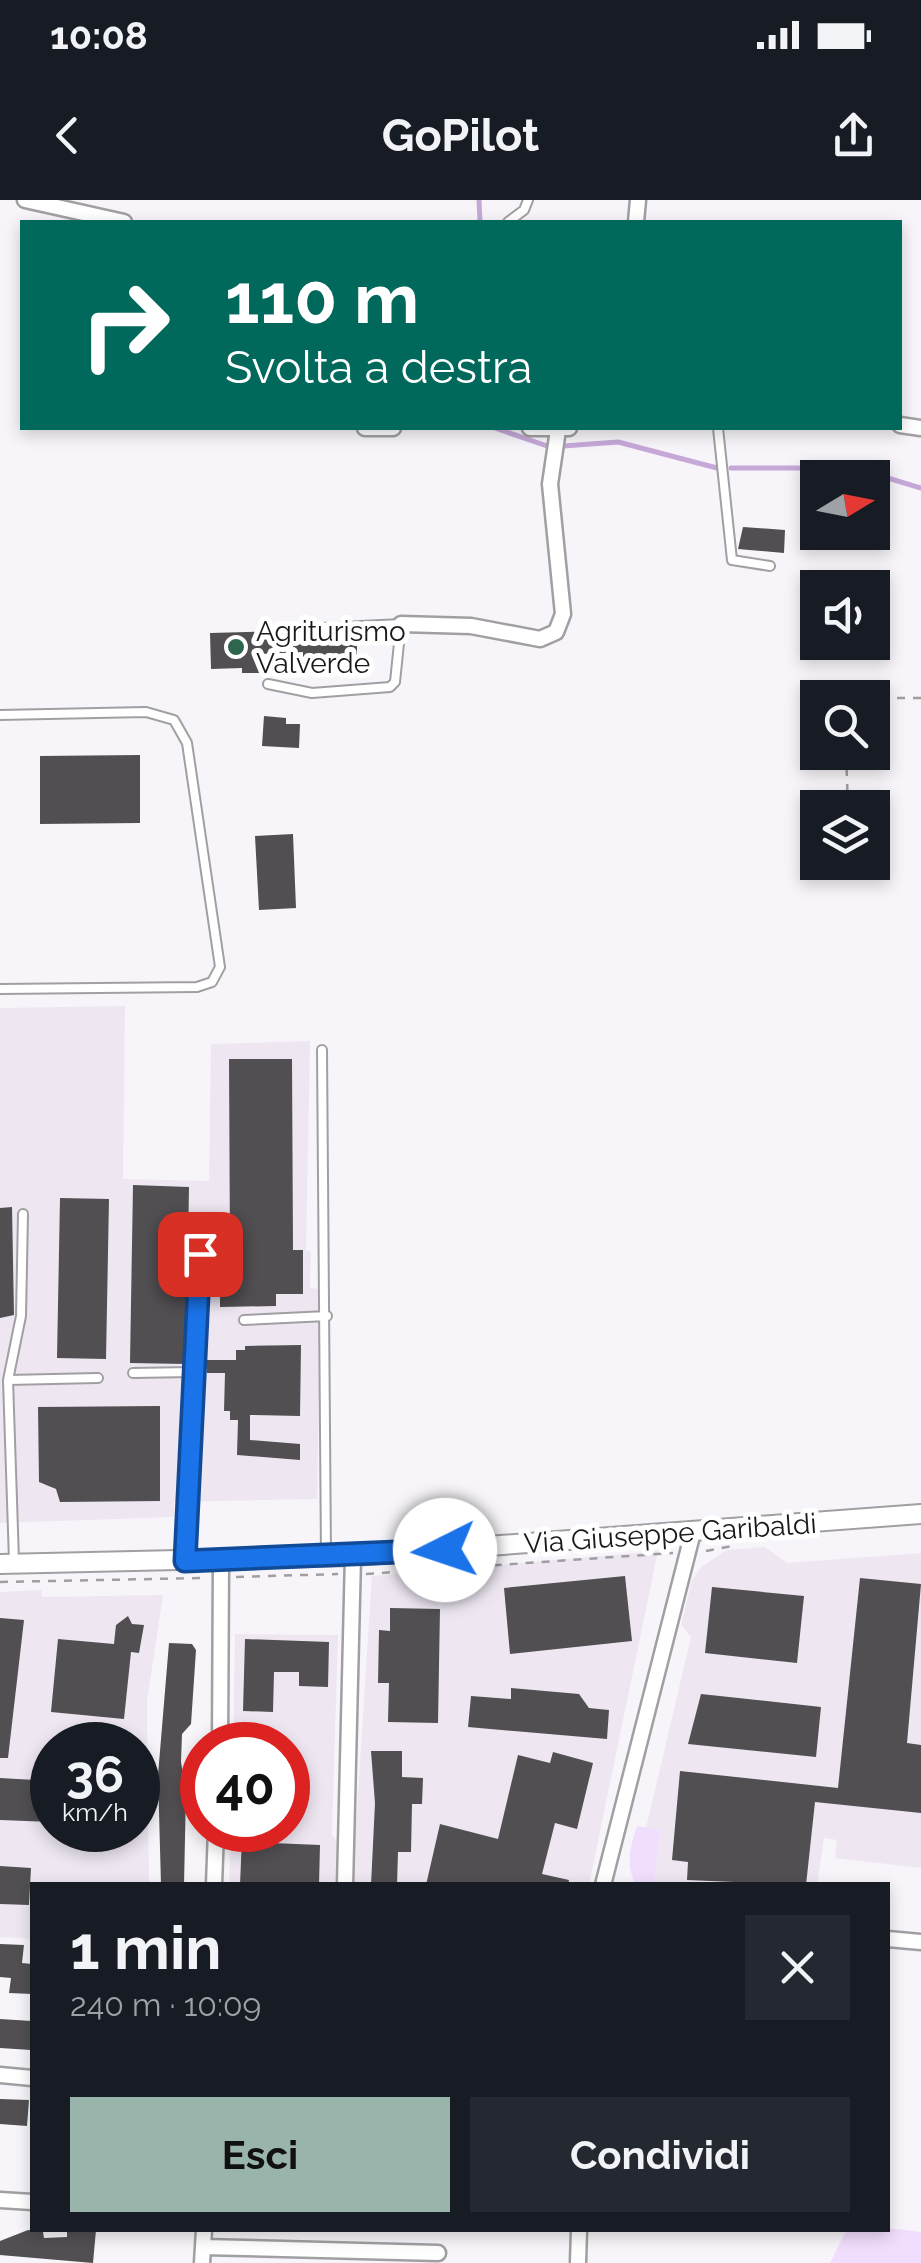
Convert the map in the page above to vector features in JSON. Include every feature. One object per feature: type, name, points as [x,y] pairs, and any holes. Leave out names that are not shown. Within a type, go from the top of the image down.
[{"type":"street","points":[[25,200],[115,220]]},
{"type":"street","points":[[401,624],[471,626],[540,640],[556,632],[563,614],[550,484],[563,430]]},
{"type":"street","name":"Via Giuseppe Garibaldi","points":[[7,1564],[352,1556],[921,1514]]},
{"type":"street","points":[[604,1882],[693,1532]]},
{"type":"street","points":[[345,1882],[352,1556]]},
{"type":"street","points":[[220,1722],[221,1560]]},
{"type":"street","points":[[214,1882],[215,1852]]},
{"type":"street","points":[[890,1939],[921,1942]]},
{"type":"street","points":[[0,2075],[30,2078]]},
{"type":"street","points":[[0,2200],[30,2202]]},
{"type":"street","points":[[578,2263],[579,2232]]},
{"type":"street","points":[[203,2255],[438,2253]]},
{"type":"lane","points":[[511,220],[524,210],[528,200]]},
{"type":"lane","points":[[718,430],[732,560],[737,564],[770,566]]},
{"type":"lane","points":[[268,684],[312,693],[390,687],[394,682],[401,624],[302,628]]},
{"type":"lane","points":[[0,715],[146,712],[174,720],[187,743],[220,966],[212,982],[197,987],[0,989]]},
{"type":"lane","points":[[322,1050],[326,1557]]},
{"type":"lane","points":[[7,1564],[8,1380],[21,1316],[22,1214]]},
{"type":"lane","points":[[185,1561],[191,1372],[198,1346],[200,1223]]},
{"type":"lane","points":[[244,1320],[326,1316]]},
{"type":"lane","points":[[134,1372],[191,1372]]},
{"type":"lane","points":[[8,1380],[98,1378]]},
{"type":"path","points":[[890,698],[921,698]]},
{"type":"shaded area","points":[[125,1006],[123,1179],[209,1181],[211,1044],[310,1041],[306,1250],[311,1251],[310,1288],[321,1289],[317,1499],[174,1502],[174,1517],[0,1523],[0,1008]]},
{"type":"shaded area","points":[[765,1547],[787,1563],[921,1553],[921,1868],[835,1858],[837,1840],[824,1838],[817,1882],[654,1882],[660,1830],[646,1828],[691,1637],[681,1625],[692,1580],[701,1567],[727,1550]]},
{"type":"shaded area","points":[[658,1551],[590,1882],[352,1882],[372,1576]]},
{"type":"shaded area","points":[[41,1590],[42,1597],[163,1595],[147,1722],[30,1722],[30,1852],[149,1852],[149,1882],[30,1882],[30,1939],[0,1937],[0,1592]]},
{"type":"shaded area","points":[[235,1634],[338,1635],[332,1834],[338,1843],[336,1882],[229,1882],[230,1852],[310,1852],[310,1722],[233,1722]]},
{"type":"shaded area","points":[[637,1826],[660,1830],[654,1882],[635,1882],[631,1870]]},
{"type":"shaded area","points":[[890,2228],[921,2232],[921,2263],[830,2263],[846,2232],[890,2232]]},
{"type":"building","points":[[743,527],[785,530],[784,553],[738,549]]},
{"type":"building","points":[[284,631],[284,635],[301,636],[357,634],[357,658],[327,659],[327,666],[303,667],[303,652],[260,654],[261,673],[242,673],[242,668],[211,669],[210,633]]},
{"type":"building","points":[[264,716],[286,718],[286,724],[300,724],[299,748],[262,746]]},
{"type":"building","points":[[140,755],[140,823],[40,824],[40,756]]},
{"type":"building","points":[[293,834],[296,908],[259,910],[255,836]]},
{"type":"building","points":[[229,1059],[292,1059],[293,1250],[303,1250],[303,1294],[276,1294],[276,1306],[220,1307],[220,1252],[230,1252]]},
{"type":"building","points":[[133,1185],[189,1187],[186,1364],[130,1363]]},
{"type":"building","points":[[60,1198],[109,1199],[106,1359],[57,1358]]},
{"type":"building","points":[[12,1207],[14,1315],[0,1318],[0,1208]]},
{"type":"building","points":[[301,1345],[300,1416],[250,1415],[250,1440],[300,1444],[300,1460],[237,1455],[238,1420],[230,1420],[230,1411],[224,1411],[225,1373],[207,1373],[207,1360],[236,1360],[236,1350],[245,1350],[245,1346]]},
{"type":"building","points":[[160,1406],[160,1501],[60,1502],[56,1489],[39,1482],[38,1407]]},
{"type":"building","points":[[625,1576],[632,1641],[510,1654],[504,1588]]},
{"type":"building","points":[[860,1578],[921,1584],[907,1743],[921,1745],[921,1813],[815,1802],[806,1882],[687,1880],[688,1862],[672,1860],[680,1771],[838,1788]]},
{"type":"building","points":[[712,1587],[804,1596],[797,1663],[705,1653]]},
{"type":"building","points":[[390,1608],[440,1609],[438,1723],[388,1722],[389,1683],[378,1683],[379,1630],[390,1631]]},
{"type":"building","points":[[128,1616],[132,1624],[144,1625],[139,1653],[131,1652],[124,1719],[51,1712],[58,1639],[114,1644],[116,1625]]},
{"type":"building","points":[[0,1618],[24,1620],[8,1758],[0,1758]]},
{"type":"building","points":[[245,1639],[329,1642],[328,1687],[299,1686],[299,1672],[274,1672],[273,1712],[243,1711]]},
{"type":"building","points":[[169,1643],[192,1644],[196,1650],[191,1722],[180,1722],[180,1852],[185,1852],[184,1882],[161,1882],[160,1751]]},
{"type":"building","points":[[511,1688],[579,1694],[589,1708],[609,1710],[607,1739],[468,1727],[471,1696],[511,1699]]},
{"type":"building","points":[[701,1694],[821,1707],[816,1757],[688,1744]]},
{"type":"building","points":[[371,1751],[402,1751],[402,1777],[423,1778],[422,1804],[412,1804],[411,1852],[398,1852],[397,1882],[371,1882],[375,1803]]},
{"type":"building","points":[[553,1752],[593,1763],[577,1829],[555,1823],[542,1874],[569,1882],[427,1882],[440,1824],[498,1839],[518,1755],[550,1763]]},
{"type":"building","points":[[0,1778],[30,1780],[30,1821],[0,1820]]},
{"type":"building","points":[[310,1845],[320,1845],[319,1882],[240,1882],[241,1852],[310,1852]]},
{"type":"building","points":[[0,1866],[31,1868],[29,1905],[0,1904]]},
{"type":"building","points":[[0,1944],[24,1945],[22,1963],[30,1964],[30,1994],[9,1993],[11,1978],[0,1977]]},
{"type":"building","points":[[0,2019],[30,2021],[30,2050],[0,2048]]},
{"type":"building","points":[[0,2099],[29,2100],[27,2126],[0,2124]]},
{"type":"building","points":[[28,2230],[43,2232],[44,2238],[67,2237],[67,2232],[96,2232],[93,2263],[0,2255],[0,2241]]},
{"type":"waterway","points":[[479,200],[480,220]]},
{"type":"waterway","points":[[501,430],[550,447],[618,442],[717,468]]},
{"type":"waterway","points":[[731,468],[855,468],[921,488]]},
{"type":"place","name":"Agriturismo Valverde","points":[[236,647]]},
{"type":"route","points":[[200,1254],[198,1346],[191,1372],[184,1502],[185,1561],[445,1550]]}]
